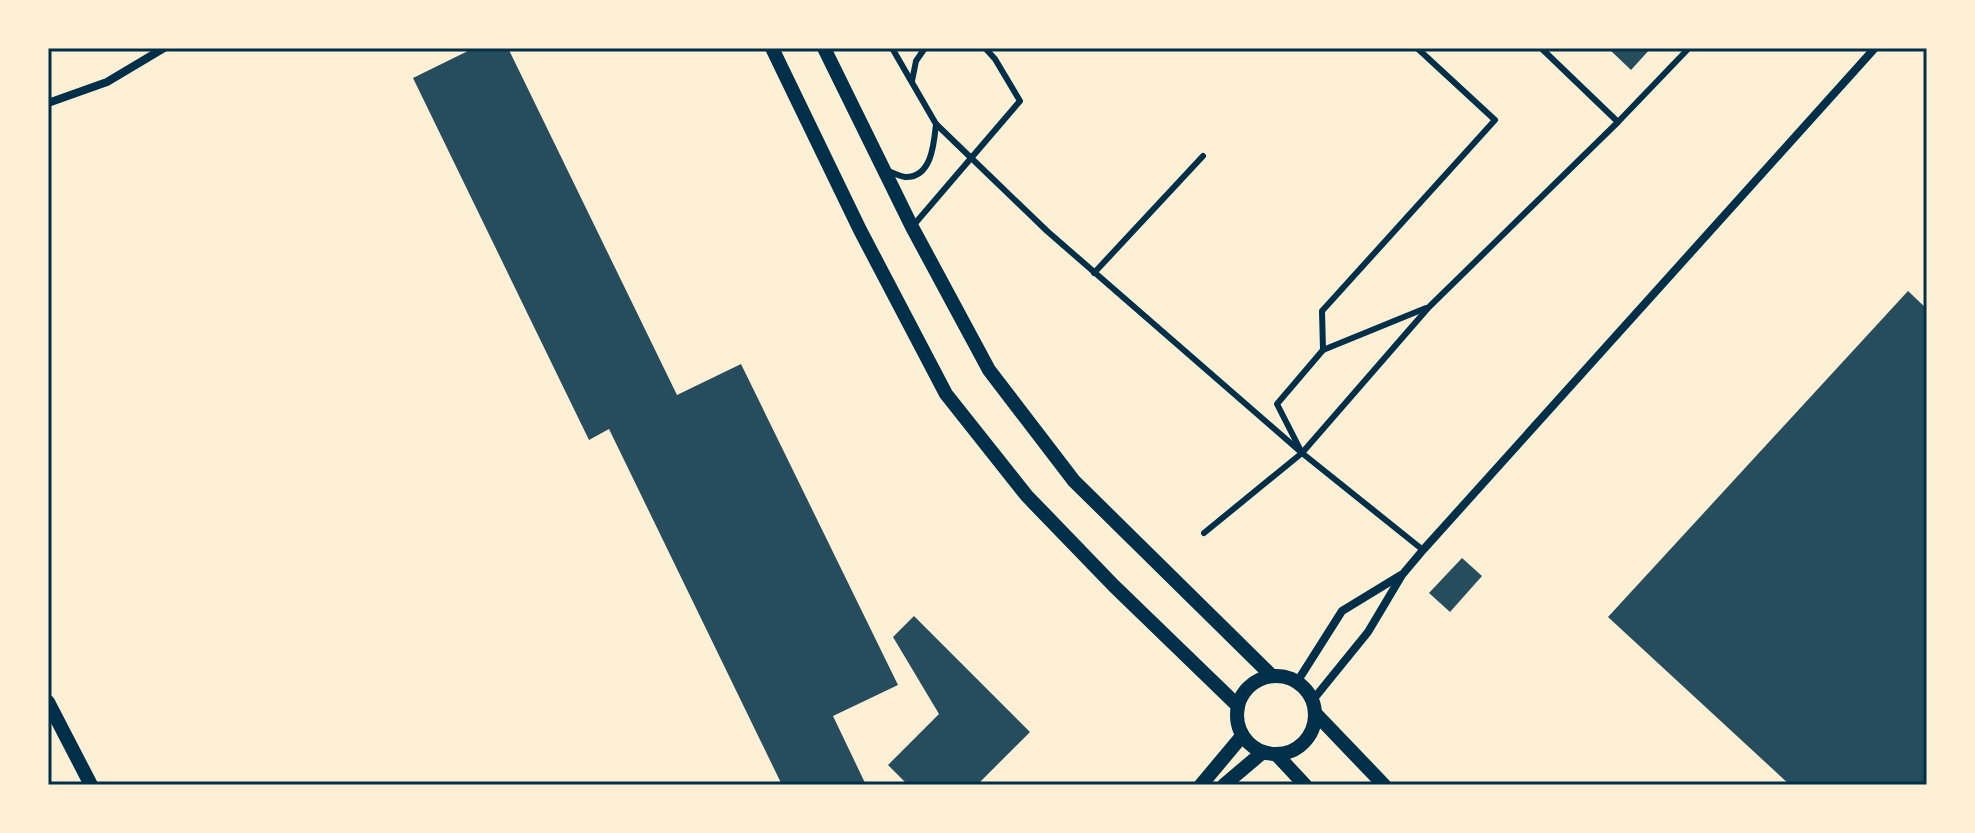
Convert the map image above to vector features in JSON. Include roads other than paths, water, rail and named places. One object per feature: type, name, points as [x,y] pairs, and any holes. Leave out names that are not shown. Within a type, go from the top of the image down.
[{"type":"street","points":[[48,103],[107,82],[164,48]]},
{"type":"street","points":[[772,48],[860,230],[946,394],[1027,496],[1114,586],[1238,706]]},
{"type":"street","points":[[824,48],[912,227],[989,370],[1074,481],[1272,676]]},
{"type":"street","points":[[1224,785],[1269,753],[1289,753],[1300,746],[1314,726],[1314,707],[1368,632],[1402,575],[1875,48]]},
{"type":"street","points":[[1297,682],[1342,611],[1402,575]]},
{"type":"street","points":[[1305,785],[1269,753],[1251,746],[1242,736],[1237,723],[1238,706],[1248,687],[1260,679],[1272,676],[1297,682],[1306,690],[1314,707],[1384,785]]},
{"type":"street","points":[[48,702],[91,785]]},
{"type":"street","points":[[1201,785],[1242,736]]},
{"type":"lane","points":[[892,48],[936,124],[972,159],[1094,273],[1302,453],[1423,550]]},
{"type":"lane","points":[[912,81],[916,61],[925,48]]},
{"type":"lane","points":[[912,227],[1020,101],[985,48]]},
{"type":"lane","points":[[1323,350],[1322,311],[1495,120],[1417,48]]},
{"type":"lane","points":[[1541,48],[1618,122]]},
{"type":"lane","points":[[1204,533],[1302,453],[1429,307],[1689,48]]},
{"type":"lane","points":[[885,170],[905,177],[918,173],[934,155],[936,124]]},
{"type":"lane","points":[[1094,273],[1203,156]]},
{"type":"lane","points":[[1302,453],[1277,404],[1323,350],[1429,307]]}]
